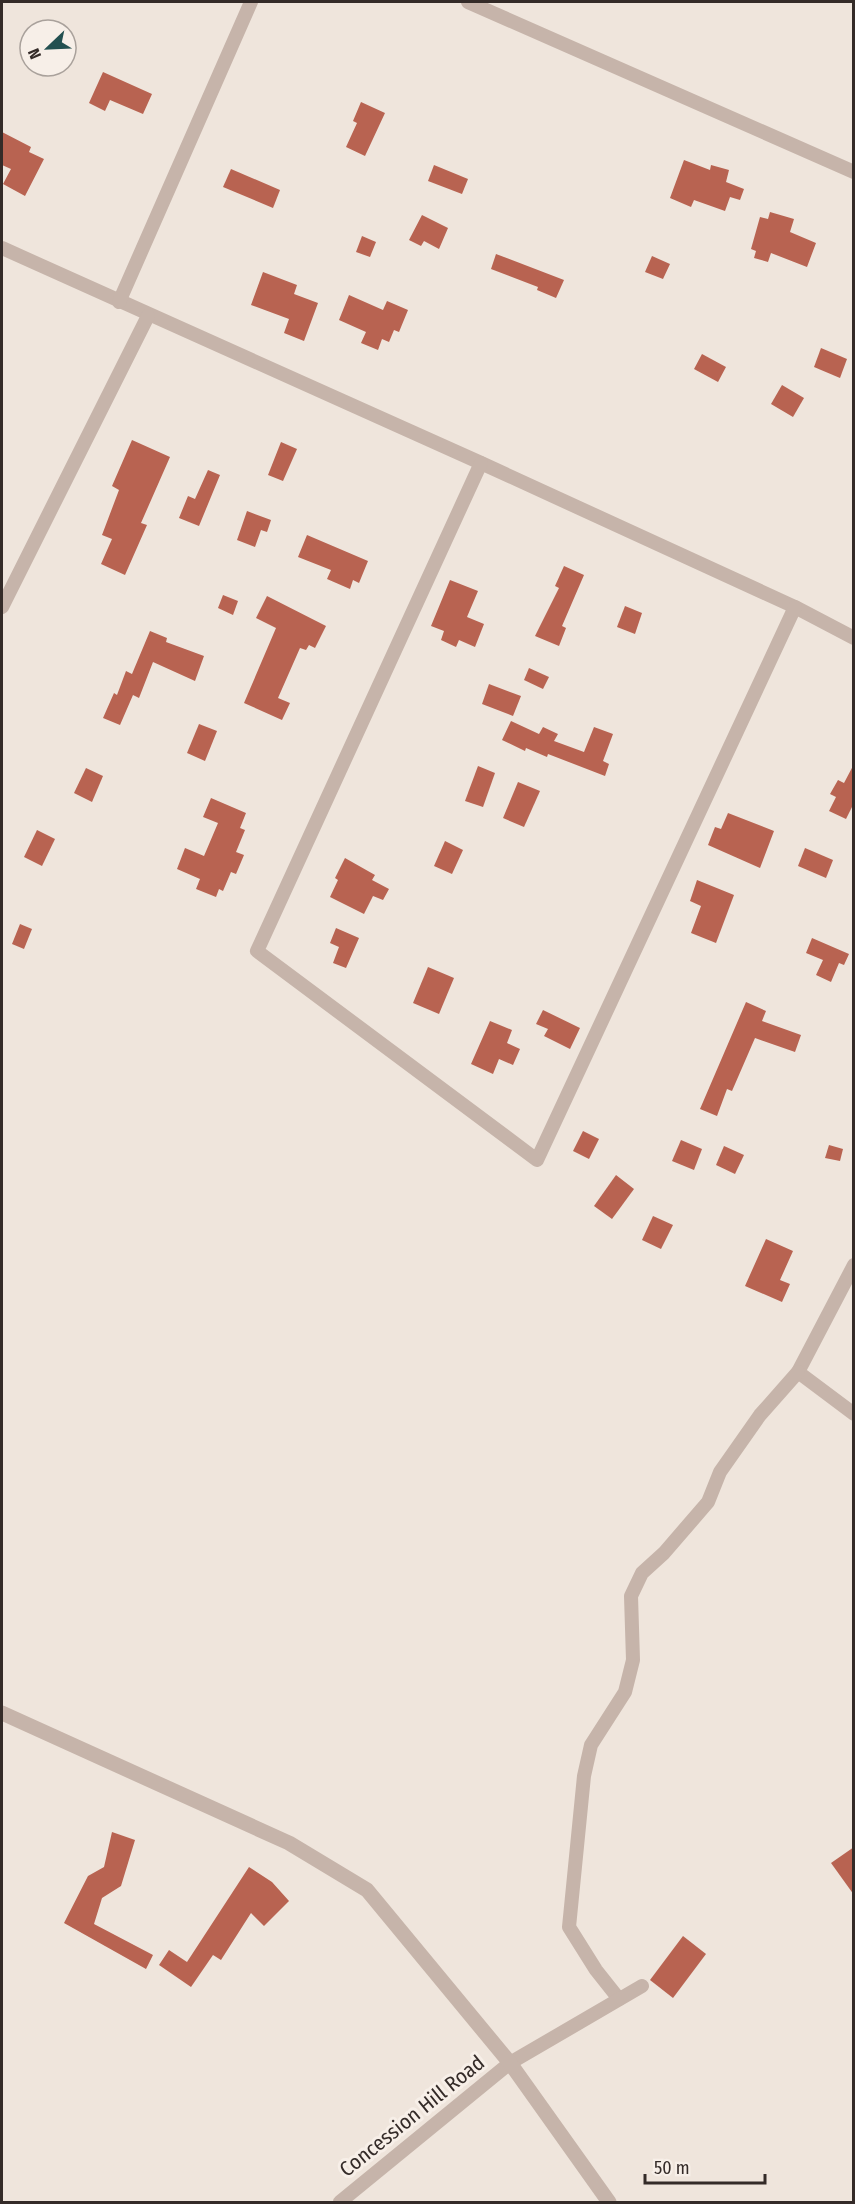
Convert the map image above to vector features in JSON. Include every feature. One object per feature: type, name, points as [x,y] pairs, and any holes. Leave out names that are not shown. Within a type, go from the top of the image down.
[{"type":"street","points":[[119,302],[251,2]]},
{"type":"street","points":[[468,2],[854,172]]},
{"type":"street","points":[[2,249],[481,463],[795,607],[854,638]]},
{"type":"street","points":[[2,607],[148,316]]},
{"type":"street","points":[[481,463],[257,951],[537,1160],[795,607]]},
{"type":"street","points":[[619,1999],[596,1970],[569,1927],[582,1786],[591,1745],[625,1692],[633,1660],[631,1596],[642,1573],[664,1553],[708,1502],[720,1472],[760,1414],[798,1372],[854,1265]]},
{"type":"street","points":[[798,1372],[854,1414]]},
{"type":"street","points":[[2,1713],[289,1843],[367,1890],[510,2063],[609,2202]]},
{"type":"street","name":"Concession Hill Road","points":[[340,2202],[510,2063],[642,1986]]},
{"type":"building","points":[[103,72],[152,94],[143,114],[110,100],[105,111],[89,103]]},
{"type":"building","points":[[361,102],[385,113],[365,156],[346,147],[357,123],[353,121]]},
{"type":"building","points":[[2,132],[31,147],[29,152],[44,159],[25,196],[3,184],[11,169],[2,165]]},
{"type":"building","points":[[684,160],[710,170],[711,165],[729,170],[726,182],[744,189],[740,200],[730,197],[725,211],[694,200],[691,207],[670,198]]},
{"type":"building","points":[[434,165],[468,179],[462,194],[428,181]]},
{"type":"building","points":[[231,169],[280,190],[273,208],[223,187]]},
{"type":"building","points":[[770,212],[794,219],[790,232],[816,243],[807,267],[771,253],[768,262],[754,258],[756,251],[751,249],[760,217],[768,219]]},
{"type":"building","points":[[422,215],[448,228],[439,249],[424,241],[421,246],[409,240]]},
{"type":"building","points":[[362,236],[376,242],[370,257],[356,252]]},
{"type":"building","points":[[496,254],[564,280],[556,298],[537,290],[538,287],[491,269]]},
{"type":"building","points":[[652,256],[670,264],[663,279],[645,272]]},
{"type":"building","points":[[263,272],[297,285],[294,294],[318,303],[304,341],[284,333],[289,319],[251,305]]},
{"type":"building","points":[[349,295],[383,310],[387,301],[408,310],[399,332],[394,330],[389,342],[382,339],[378,350],[361,343],[366,332],[339,320]]},
{"type":"building","points":[[821,348],[847,359],[840,378],[814,367]]},
{"type":"building","points":[[702,354],[726,367],[718,382],[694,369]]},
{"type":"building","points":[[782,385],[804,398],[793,417],[771,404]]},
{"type":"building","points":[[132,440],[170,457],[141,523],[147,525],[125,575],[101,564],[112,539],[102,535],[119,490],[112,486]]},
{"type":"building","points":[[281,442],[297,449],[283,481],[268,475]]},
{"type":"building","points":[[208,470],[220,475],[199,526],[179,518],[188,496],[195,499]]},
{"type":"building","points":[[247,511],[271,520],[267,532],[261,530],[255,547],[237,540]]},
{"type":"building","points":[[307,535],[368,561],[359,583],[353,580],[350,589],[327,579],[331,570],[298,557]]},
{"type":"building","points":[[564,566],[584,575],[562,626],[566,628],[559,646],[535,636],[559,588],[555,586]]},
{"type":"building","points":[[450,580],[478,591],[467,617],[484,624],[475,647],[459,640],[456,647],[441,640],[444,631],[431,626]]},
{"type":"building","points":[[223,595],[238,601],[233,615],[218,608]]},
{"type":"building","points":[[267,596],[326,626],[315,648],[309,645],[306,650],[300,648],[278,698],[290,703],[282,720],[244,703],[276,628],[256,618]]},
{"type":"building","points":[[625,606],[642,613],[635,634],[617,627]]},
{"type":"building","points":[[150,631],[167,638],[166,642],[204,656],[195,681],[153,662],[139,698],[133,695],[120,725],[103,718],[114,693],[117,695],[126,671],[132,674]]},
{"type":"building","points":[[529,668],[549,677],[543,689],[524,680]]},
{"type":"building","points":[[489,684],[521,696],[513,716],[482,704]]},
{"type":"building","points":[[511,721],[539,734],[543,727],[558,734],[554,741],[584,752],[594,727],[613,734],[603,761],[609,764],[605,776],[548,754],[547,757],[526,748],[525,751],[502,740]]},
{"type":"building","points":[[199,724],[217,731],[205,761],[187,753]]},
{"type":"building","points":[[854,764],[854,803],[846,819],[829,811],[836,797],[830,794],[838,780],[844,783]]},
{"type":"building","points":[[478,766],[495,773],[483,807],[465,801]]},
{"type":"building","points":[[86,768],[103,776],[92,802],[74,793]]},
{"type":"building","points":[[518,782],[540,791],[524,827],[503,818]]},
{"type":"building","points":[[211,798],[246,813],[240,828],[245,830],[236,852],[244,855],[236,874],[231,872],[223,891],[219,889],[216,897],[196,889],[200,879],[177,869],[185,848],[204,856],[218,823],[203,817]]},
{"type":"building","points":[[728,813],[774,831],[760,868],[708,845],[715,827],[721,829]]},
{"type":"building","points":[[37,830],[55,839],[42,866],[24,857]]},
{"type":"building","points":[[445,841],[463,850],[452,874],[434,866]]},
{"type":"building","points":[[805,848],[833,860],[826,878],[798,866]]},
{"type":"building","points":[[345,858],[375,875],[372,880],[389,889],[383,900],[373,896],[364,914],[330,897],[338,880],[335,878]]},
{"type":"building","points":[[697,880],[734,895],[716,943],[691,933],[701,906],[690,901]]},
{"type":"building","points":[[20,924],[32,929],[24,949],[12,944]]},
{"type":"building","points":[[336,928],[359,938],[346,968],[333,963],[339,947],[330,943]]},
{"type":"building","points":[[812,938],[849,954],[844,965],[839,963],[831,982],[816,975],[823,960],[806,953]]},
{"type":"building","points":[[428,967],[454,978],[439,1014],[413,1003]]},
{"type":"building","points":[[746,1002],[766,1011],[762,1021],[801,1035],[795,1052],[755,1038],[732,1091],[727,1089],[717,1116],[700,1109]]},
{"type":"building","points":[[543,1010],[580,1028],[570,1049],[544,1036],[548,1029],[536,1024]]},
{"type":"building","points":[[490,1021],[512,1030],[507,1043],[520,1049],[513,1065],[499,1059],[493,1074],[471,1064]]},
{"type":"building","points":[[583,1131],[599,1139],[589,1159],[573,1151]]},
{"type":"building","points":[[681,1140],[702,1149],[694,1170],[672,1161]]},
{"type":"building","points":[[829,1145],[843,1149],[840,1161],[825,1158]]},
{"type":"building","points":[[724,1146],[744,1155],[735,1174],[716,1165]]},
{"type":"building","points":[[616,1175],[634,1189],[612,1219],[594,1206]]},
{"type":"building","points":[[653,1216],[673,1225],[661,1249],[642,1240]]},
{"type":"building","points":[[766,1239],[793,1251],[780,1280],[790,1284],[782,1302],[745,1286]]},
{"type":"building","points":[[112,1832],[135,1840],[121,1886],[102,1898],[94,1924],[153,1955],[146,1969],[64,1923],[88,1876],[104,1867]]},
{"type":"building","points":[[854,1847],[854,1895],[831,1863]]},
{"type":"building","points":[[249,1867],[272,1882],[289,1901],[264,1926],[251,1913],[221,1960],[213,1955],[191,1987],[159,1965],[169,1950],[187,1962]]},
{"type":"building","points":[[683,1936],[706,1954],[673,1998],[650,1980]]}]
